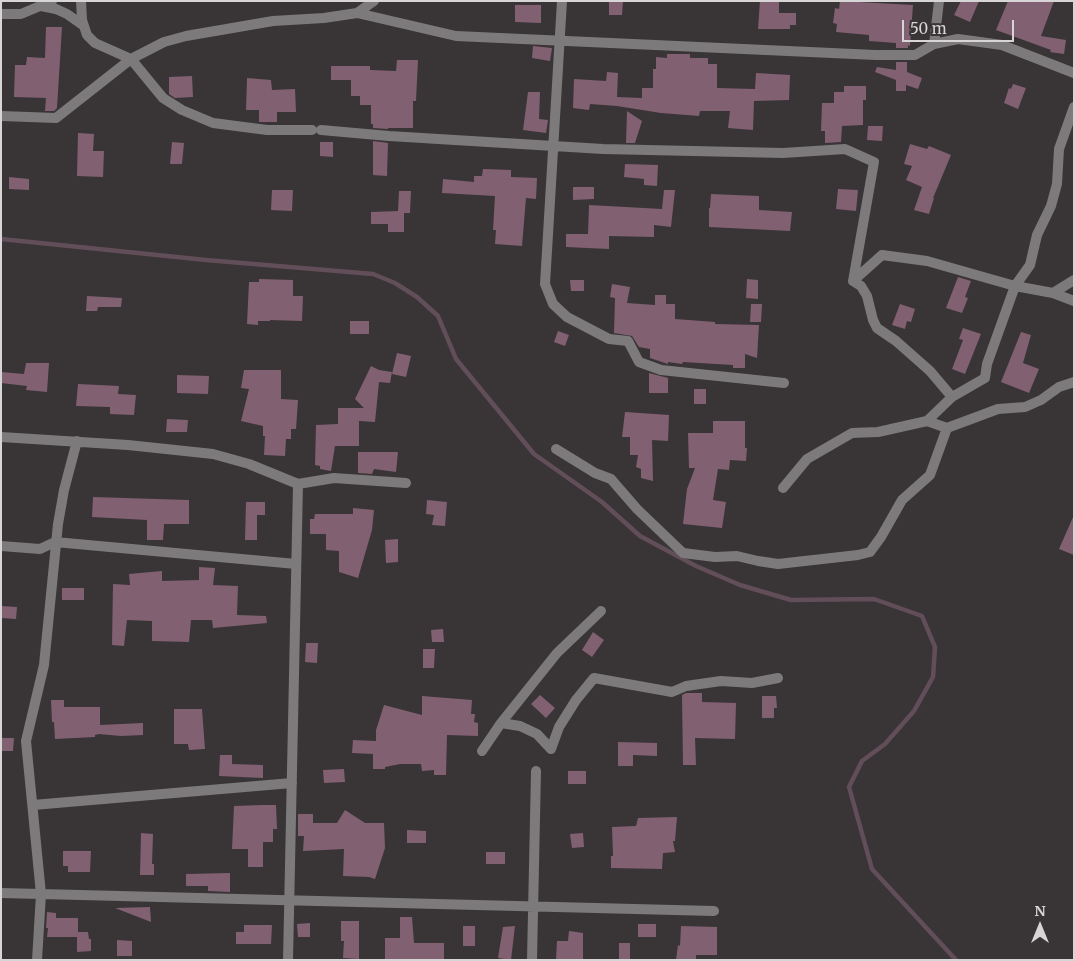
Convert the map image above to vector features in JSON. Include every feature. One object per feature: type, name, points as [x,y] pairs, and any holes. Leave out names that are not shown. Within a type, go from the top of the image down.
[{"type":"street","points":[[1,14],[21,14],[52,1]]},
{"type":"street","points":[[81,1],[84,26],[87,35],[95,44],[131,59],[163,98],[182,110],[213,123],[267,130],[317,130],[622,150],[783,153],[845,149],[874,162],[853,280]]},
{"type":"street","points":[[357,13],[374,1]]},
{"type":"street","points":[[562,1],[555,146],[545,284],[553,304],[567,317],[609,339],[628,341],[639,362],[661,370],[784,382]]},
{"type":"street","points":[[934,44],[938,1]]},
{"type":"street","points":[[41,6],[56,9],[67,14],[84,26]]},
{"type":"street","points":[[1,116],[56,118],[131,59],[164,42],[186,36],[273,21],[324,18],[357,13],[456,36],[561,39],[876,55],[915,55],[934,44],[958,40],[1002,45],[1074,73]]},
{"type":"street","points":[[783,488],[807,459],[852,433],[878,432],[927,421],[952,397],[985,378],[987,364],[1015,286],[1030,265],[1037,235],[1051,206],[1057,184],[1059,149],[1074,107]]},
{"type":"street","points":[[853,280],[882,255],[927,262],[1015,286],[1053,293],[1074,302]]},
{"type":"street","points":[[853,280],[867,296],[877,328],[896,341],[930,371],[952,397]]},
{"type":"street","points":[[1053,293],[1074,280]]},
{"type":"street","points":[[927,421],[947,428],[998,409],[1025,407],[1041,400],[1059,387],[1074,382]]},
{"type":"street","points":[[556,449],[595,473],[611,478],[637,510],[682,553],[715,557],[737,556],[778,564],[870,552],[881,537],[902,500],[930,475],[947,428]]},
{"type":"street","points":[[1,437],[128,445],[213,454],[249,464],[298,484],[334,478],[406,483]]},
{"type":"street","points":[[37,960],[41,894],[26,741],[44,665],[55,542],[64,490],[77,441]]},
{"type":"street","points":[[288,960],[298,484]]},
{"type":"street","points":[[1,546],[40,549],[55,542],[296,564]]},
{"type":"street","points":[[482,751],[501,723],[557,653],[601,611]]},
{"type":"street","points":[[501,723],[520,726],[536,734],[551,749],[559,726],[576,700],[594,678],[672,692],[686,686],[721,682],[752,683],[778,678]]},
{"type":"street","points":[[532,960],[536,771]]},
{"type":"street","points":[[33,805],[292,783]]},
{"type":"street","points":[[1,893],[714,911]]},
{"type":"building","points":[[609,1],[623,1],[622,15],[609,15]]},
{"type":"building","points":[[760,1],[779,1],[779,13],[796,13],[796,25],[790,25],[790,29],[758,29]]},
{"type":"building","points":[[840,1],[913,5],[910,46],[908,45],[908,48],[896,48],[896,43],[869,41],[869,35],[836,32],[837,24],[833,23],[835,8],[839,9]]},
{"type":"building","points":[[961,1],[979,1],[970,22],[954,15]]},
{"type":"building","points":[[1008,1],[1054,1],[1041,36],[1066,40],[1064,54],[1050,52],[1051,50],[996,30]]},
{"type":"building","points":[[515,5],[541,5],[541,23],[515,22]]},
{"type":"building","points":[[46,27],[62,27],[57,108],[54,111],[45,111],[46,98],[14,97],[15,65],[26,65],[27,57],[45,58]]},
{"type":"building","points":[[533,46],[552,48],[550,61],[532,58]]},
{"type":"building","points":[[667,54],[690,54],[690,58],[708,58],[708,64],[717,64],[717,88],[755,89],[756,73],[790,75],[789,100],[754,101],[753,130],[728,128],[730,111],[700,111],[699,116],[590,104],[589,110],[573,108],[574,79],[606,81],[607,72],[618,73],[617,97],[642,98],[642,88],[653,88],[653,69],[656,69],[656,57],[667,58]]},
{"type":"building","points":[[397,60],[418,60],[416,101],[413,101],[413,128],[373,128],[373,124],[371,124],[371,105],[360,105],[360,96],[351,96],[351,80],[331,80],[331,66],[370,66],[370,70],[396,71]]},
{"type":"building","points":[[896,62],[907,62],[907,72],[922,78],[918,89],[906,85],[906,91],[896,91],[896,80],[875,72],[877,67],[896,70]]},
{"type":"building","points":[[192,76],[193,97],[175,98],[169,94],[169,77]]},
{"type":"building","points":[[247,78],[271,80],[272,90],[295,89],[296,112],[277,112],[277,122],[259,122],[259,110],[246,110]]},
{"type":"building","points":[[1013,84],[1026,88],[1018,109],[1004,103],[1009,88],[1011,89]]},
{"type":"building","points":[[844,86],[866,86],[866,100],[863,100],[863,125],[842,126],[841,142],[825,143],[825,131],[821,131],[822,103],[834,103],[834,92],[844,92]]},
{"type":"building","points":[[528,92],[540,92],[539,119],[548,120],[546,133],[523,130]]},
{"type":"building","points":[[627,111],[642,121],[635,143],[626,143]]},
{"type":"building","points":[[868,126],[883,126],[882,141],[867,140]]},
{"type":"building","points":[[78,133],[94,134],[93,151],[104,151],[103,177],[77,176]]},
{"type":"building","points":[[373,141],[388,143],[387,176],[373,175]]},
{"type":"building","points":[[172,142],[184,143],[182,164],[170,164]]},
{"type":"building","points":[[320,142],[333,142],[333,157],[320,156]]},
{"type":"building","points":[[910,144],[927,149],[929,146],[951,155],[933,198],[929,214],[914,210],[922,187],[906,180],[912,166],[904,164]]},
{"type":"building","points":[[625,164],[658,165],[657,186],[644,185],[644,179],[624,177]]},
{"type":"building","points":[[483,169],[511,170],[511,177],[537,178],[536,199],[526,198],[522,246],[495,244],[496,230],[493,230],[495,196],[442,193],[443,179],[474,182],[474,176],[482,176]]},
{"type":"building","points":[[9,177],[29,179],[29,190],[9,189]]},
{"type":"building","points":[[573,187],[594,187],[594,199],[573,200]]},
{"type":"building","points":[[838,189],[858,190],[856,211],[836,209]]},
{"type":"building","points":[[272,190],[293,190],[292,211],[271,210]]},
{"type":"building","points":[[664,190],[675,190],[671,227],[654,225],[654,237],[609,236],[609,249],[566,247],[566,234],[588,234],[589,205],[662,209]]},
{"type":"building","points":[[399,191],[411,191],[410,213],[404,213],[404,232],[388,232],[388,224],[371,224],[371,212],[398,211]]},
{"type":"building","points":[[711,194],[759,196],[759,210],[792,212],[790,231],[709,227]]},
{"type":"building","points":[[958,277],[971,281],[965,297],[968,298],[962,313],[946,308]]},
{"type":"building","points":[[259,279],[293,280],[293,296],[303,296],[302,321],[270,320],[258,321],[258,325],[247,324],[249,282],[259,282]]},
{"type":"building","points":[[747,279],[758,280],[758,299],[746,298]]},
{"type":"building","points":[[570,280],[584,280],[584,291],[571,291]]},
{"type":"building","points":[[612,284],[630,287],[627,303],[655,305],[655,295],[666,295],[666,304],[675,304],[675,319],[715,322],[715,324],[759,325],[757,358],[745,354],[745,368],[733,368],[733,365],[683,362],[682,364],[668,362],[668,364],[650,358],[650,349],[639,347],[632,336],[614,333],[615,298],[610,297]]},
{"type":"building","points":[[87,296],[122,298],[121,307],[98,307],[97,311],[86,311]]},
{"type":"building","points":[[751,304],[762,304],[761,322],[750,322]]},
{"type":"building","points":[[900,304],[915,309],[911,322],[907,321],[905,329],[892,325]]},
{"type":"building","points":[[350,321],[369,321],[369,334],[350,334]]},
{"type":"building","points":[[963,328],[981,334],[965,374],[952,369],[963,340],[959,339]]},
{"type":"building","points":[[558,331],[569,335],[565,346],[554,342]]},
{"type":"building","points":[[1021,332],[1031,335],[1023,363],[1039,369],[1029,393],[1001,382]]},
{"type":"building","points":[[397,353],[411,356],[406,377],[392,374]]},
{"type":"building","points":[[26,363],[49,363],[47,392],[26,390],[27,386],[1,383],[1,372],[24,374]]},
{"type":"building","points":[[371,366],[379,370],[392,372],[390,383],[379,382],[375,422],[359,421],[359,446],[335,446],[331,471],[320,469],[320,466],[315,465],[316,425],[338,424],[338,408],[364,408],[355,399]]},
{"type":"building","points":[[244,370],[281,370],[281,399],[298,400],[296,429],[291,429],[291,439],[286,439],[285,456],[264,455],[265,436],[263,436],[263,426],[241,421],[249,389],[241,388]]},
{"type":"building","points":[[649,373],[668,378],[668,393],[649,393]]},
{"type":"building","points":[[177,375],[209,376],[208,394],[177,393]]},
{"type":"building","points":[[78,384],[119,386],[118,394],[136,395],[134,415],[110,414],[110,407],[76,406]]},
{"type":"building","points":[[694,389],[706,389],[706,404],[694,404]]},
{"type":"building","points":[[625,412],[669,415],[668,441],[652,440],[653,481],[641,478],[641,469],[636,467],[638,455],[630,455],[630,437],[622,437]]},
{"type":"building","points":[[167,419],[188,420],[187,432],[166,432]]},
{"type":"building","points":[[713,421],[745,421],[746,461],[730,460],[729,470],[718,469],[713,500],[726,502],[722,528],[683,524],[687,489],[695,468],[689,468],[688,433],[713,433]]},
{"type":"building","points":[[358,452],[398,452],[396,472],[374,469],[372,474],[358,473]]},
{"type":"building","points":[[93,497],[189,500],[189,524],[164,524],[163,540],[147,540],[147,520],[92,517]]},
{"type":"building","points":[[427,500],[447,502],[445,526],[432,525],[434,515],[426,514]]},
{"type":"building","points":[[246,502],[265,502],[265,515],[257,515],[257,540],[245,540]]},
{"type":"building","points":[[353,508],[374,510],[372,530],[358,578],[339,572],[339,551],[326,550],[326,534],[310,534],[310,519],[314,519],[315,514],[353,514]]},
{"type":"building","points":[[1074,515],[1074,555],[1059,549]]},
{"type":"building","points":[[398,539],[398,562],[386,563],[385,540]]},
{"type":"building","points":[[199,567],[215,568],[213,585],[238,586],[237,615],[266,616],[267,623],[213,628],[212,620],[191,620],[189,642],[152,641],[152,621],[127,620],[124,646],[112,645],[113,584],[130,585],[129,574],[162,571],[162,581],[199,580]]},
{"type":"building","points":[[62,588],[84,588],[84,600],[62,600]]},
{"type":"building","points":[[1,606],[17,607],[16,619],[1,618]]},
{"type":"building","points":[[443,629],[444,642],[432,642],[431,630]]},
{"type":"building","points":[[593,632],[604,640],[592,657],[582,650]]},
{"type":"building","points":[[306,643],[318,643],[317,663],[305,662]]},
{"type":"building","points":[[423,649],[435,649],[434,668],[423,668]]},
{"type":"building","points":[[686,693],[702,693],[702,702],[736,703],[735,739],[695,738],[696,765],[683,765],[682,695]]},
{"type":"building","points":[[540,695],[555,708],[546,718],[531,704]]},
{"type":"building","points":[[422,696],[472,700],[471,714],[475,714],[474,722],[478,723],[478,736],[447,735],[446,775],[434,775],[434,770],[422,771],[421,764],[400,764],[385,767],[385,769],[373,769],[373,754],[352,753],[353,740],[376,741],[376,730],[384,705],[422,715]]},
{"type":"building","points":[[762,696],[776,696],[777,708],[774,708],[774,718],[762,718]]},
{"type":"building","points":[[51,700],[64,700],[64,707],[100,707],[100,725],[143,723],[143,735],[99,734],[95,735],[95,737],[55,739]]},
{"type":"building","points":[[174,709],[202,709],[205,749],[189,750],[188,744],[174,744]]},
{"type":"building","points":[[1,738],[14,738],[13,751],[1,751]]},
{"type":"building","points":[[618,742],[657,743],[657,756],[633,755],[633,766],[618,766]]},
{"type":"building","points":[[220,755],[232,755],[232,764],[263,765],[263,778],[219,776]]},
{"type":"building","points":[[344,769],[345,782],[324,783],[323,770]]},
{"type":"building","points":[[568,771],[586,771],[586,784],[568,784]]},
{"type":"building","points":[[276,805],[277,829],[273,829],[273,842],[263,842],[263,867],[248,867],[248,849],[232,849],[234,806]]},
{"type":"building","points":[[345,810],[365,823],[384,823],[385,848],[375,879],[343,876],[344,849],[303,851],[304,836],[298,836],[298,814],[313,814],[313,823],[337,823]]},
{"type":"building","points":[[677,817],[675,841],[673,841],[675,852],[663,853],[662,869],[611,868],[611,856],[613,856],[612,827],[636,826],[638,818]]},
{"type":"building","points":[[407,830],[426,831],[426,843],[407,843]]},
{"type":"building","points":[[141,833],[153,834],[152,864],[154,864],[154,875],[140,875]]},
{"type":"building","points":[[583,833],[584,847],[572,848],[570,834]]},
{"type":"building","points":[[63,851],[91,851],[90,872],[68,872],[68,866],[63,866]]},
{"type":"building","points":[[486,852],[505,852],[505,864],[486,864]]},
{"type":"building","points":[[230,873],[230,892],[208,891],[208,886],[186,886],[186,874]]},
{"type":"building","points":[[150,907],[151,922],[115,908]]},
{"type":"building","points":[[47,912],[56,913],[56,918],[78,918],[78,932],[88,932],[89,939],[91,939],[91,951],[77,952],[77,937],[47,937]]},
{"type":"building","points":[[400,917],[412,917],[414,943],[444,943],[444,960],[385,960],[385,938],[400,938]]},
{"type":"building","points":[[341,921],[359,921],[359,959],[343,958],[344,941],[341,941]]},
{"type":"building","points":[[310,923],[310,937],[298,937],[297,924]]},
{"type":"building","points":[[638,924],[656,924],[656,937],[638,937]]},
{"type":"building","points":[[244,925],[272,925],[271,944],[236,944],[236,932],[244,932]]},
{"type":"building","points":[[463,926],[475,926],[475,946],[463,946]]},
{"type":"building","points":[[515,926],[511,960],[498,958],[503,927]]},
{"type":"building","points":[[681,926],[717,927],[717,955],[696,955],[696,960],[676,960],[678,945],[680,946]]},
{"type":"building","points":[[569,931],[583,933],[583,960],[556,960],[557,941],[568,941]]},
{"type":"building","points":[[117,940],[132,941],[132,956],[117,956]]},
{"type":"building","points":[[619,943],[630,943],[630,960],[619,960]]},
{"type":"waterway","points":[[1,239],[206,260],[373,274],[395,283],[417,297],[438,316],[456,359],[534,454],[602,502],[640,536],[696,566],[740,585],[791,600],[874,599],[922,616],[935,647],[933,677],[914,711],[885,744],[862,761],[849,787],[872,869],[956,960]]}]
